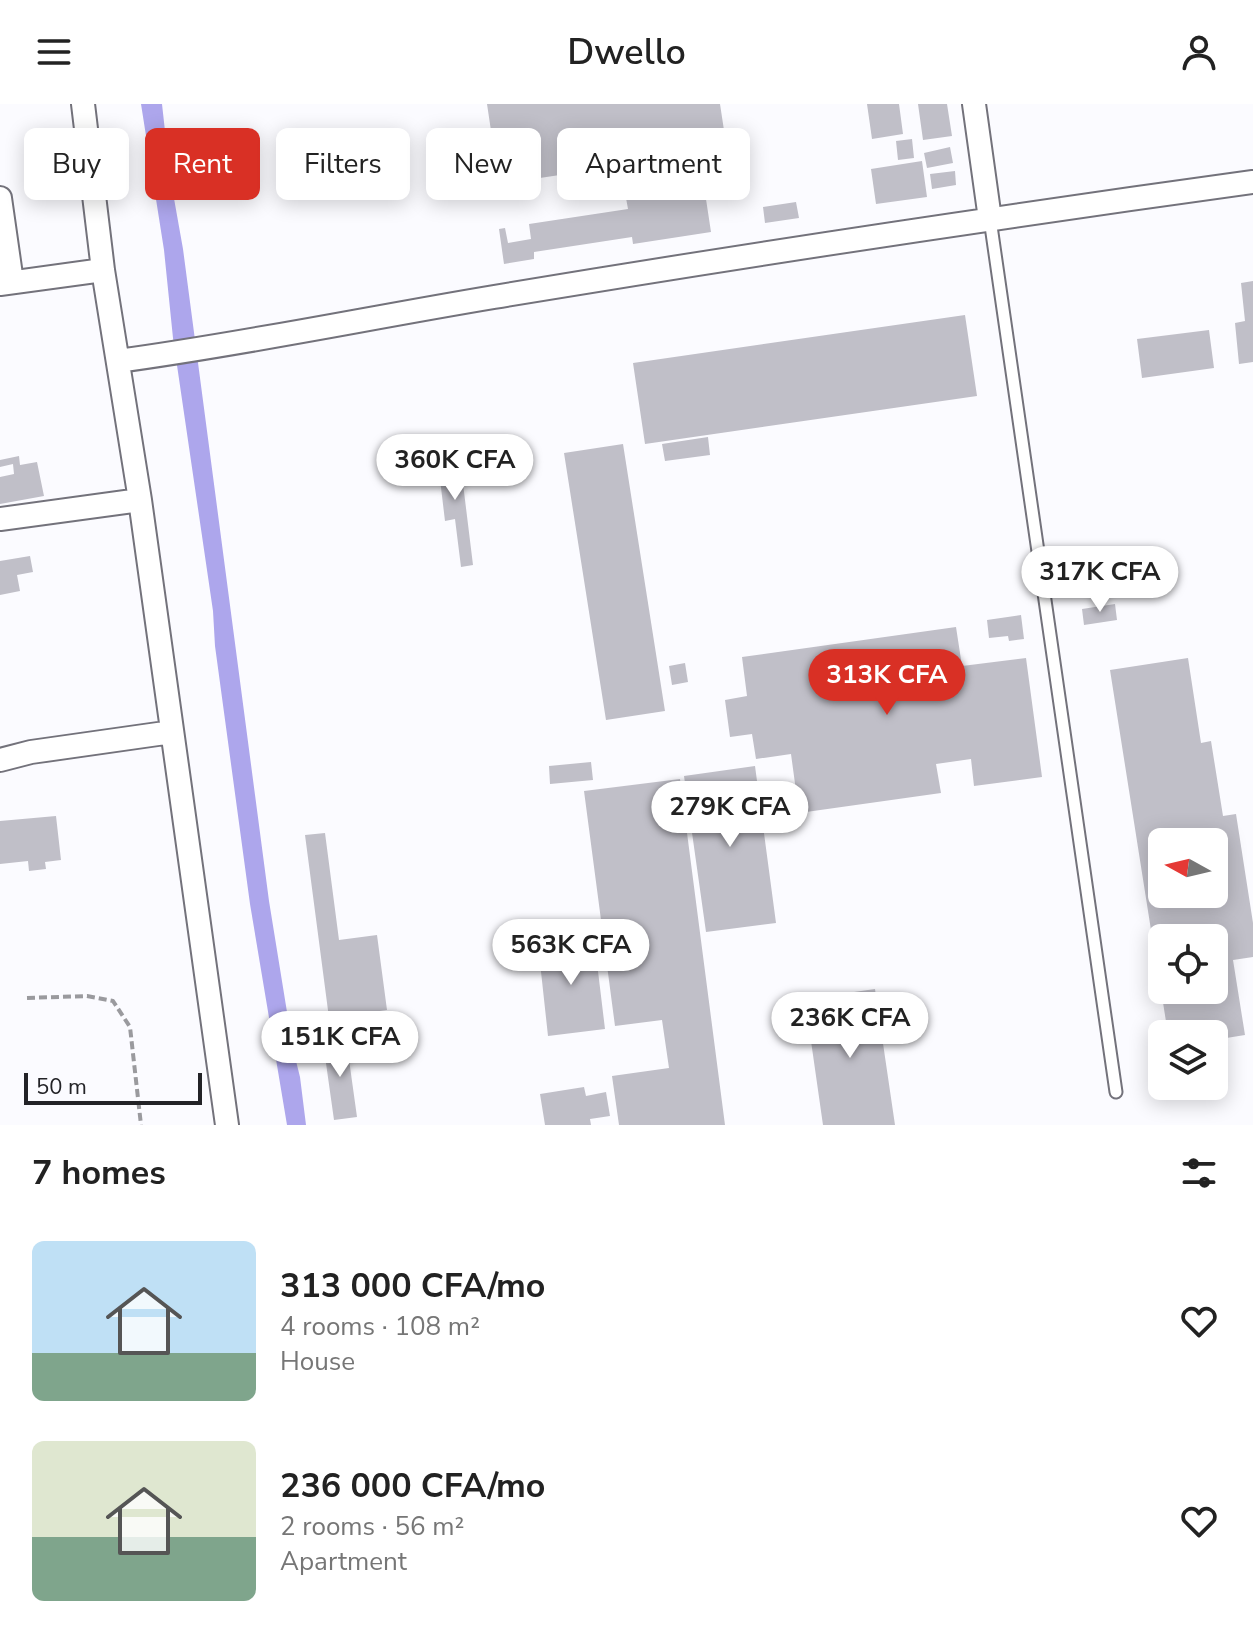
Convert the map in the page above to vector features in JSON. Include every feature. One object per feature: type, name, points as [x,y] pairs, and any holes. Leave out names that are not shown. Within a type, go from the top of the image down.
[{"type":"street","points":[[83,104],[103,270],[140,500],[227,1125]]},
{"type":"street","points":[[974,104],[990,219]]},
{"type":"street","points":[[118,361],[216,348],[507,295],[990,219],[1253,182]]},
{"type":"street","points":[[0,198],[6,283],[103,270]]},
{"type":"street","points":[[0,519],[140,500]]},
{"type":"street","points":[[0,760],[31,752],[172,732]]},
{"type":"lane","points":[[990,219],[1116,1092]]},
{"type":"path","points":[[27,998],[87,996],[113,1001],[130,1027],[141,1125]]},
{"type":"shaded area","points":[[141,104],[162,104],[165,128],[145,129]]},
{"type":"shaded area","points":[[156,200],[174,200],[269,901],[306,1125],[287,1125],[250,904],[215,646],[213,611],[173,338]]},
{"type":"building","points":[[487,104],[720,104],[724,128],[557,128],[557,175],[541,178],[541,128],[491,128]]},
{"type":"building","points":[[867,104],[899,104],[903,134],[872,139]]},
{"type":"building","points":[[918,104],[947,104],[952,136],[923,140]]},
{"type":"building","points":[[912,139],[914,158],[898,160],[896,141]]},
{"type":"building","points":[[950,147],[953,163],[927,168],[924,153]]},
{"type":"building","points":[[922,161],[927,197],[876,204],[871,169]]},
{"type":"building","points":[[955,171],[956,185],[932,189],[930,174]]},
{"type":"building","points":[[626,200],[706,200],[711,232],[633,244],[632,237],[534,252],[534,259],[504,264],[499,229],[505,228],[508,243],[531,239],[529,224],[628,209]]},
{"type":"building","points":[[796,202],[799,218],[765,223],[763,207]]},
{"type":"building","points":[[1253,281],[1253,362],[1239,364],[1235,323],[1245,321],[1241,283]]},
{"type":"building","points":[[965,315],[977,396],[645,444],[633,363]]},
{"type":"building","points":[[1209,330],[1214,368],[1142,378],[1137,339]]},
{"type":"building","points":[[708,437],[710,455],[665,461],[662,444]]},
{"type":"building","points":[[623,444],[665,711],[606,720],[564,453]]},
{"type":"building","points":[[459,451],[473,565],[461,567],[455,519],[445,521],[437,454]]},
{"type":"building","points":[[19,456],[20,465],[37,462],[44,496],[0,504],[0,477],[14,474],[13,464],[0,467],[0,460]]},
{"type":"building","points":[[30,556],[33,572],[17,575],[20,591],[0,595],[0,561]]},
{"type":"building","points":[[1115,604],[1117,620],[1084,625],[1082,609]]},
{"type":"building","points":[[1021,615],[1024,639],[1009,641],[1008,636],[989,638],[987,620]]},
{"type":"building","points":[[956,627],[962,666],[1026,658],[1042,777],[974,786],[971,759],[936,764],[941,793],[799,813],[791,754],[756,759],[752,734],[730,737],[725,700],[747,696],[742,657]]},
{"type":"building","points":[[1188,658],[1201,743],[1211,741],[1223,816],[1236,814],[1253,923],[1253,957],[1233,960],[1245,1035],[1228,1038],[1228,1020],[1166,1020],[1163,1004],[1228,1004],[1228,924],[1150,924],[1110,670]]},
{"type":"building","points":[[685,663],[688,682],[672,685],[669,666]]},
{"type":"building","points":[[591,762],[593,780],[550,784],[549,766]]},
{"type":"building","points":[[755,766],[776,923],[706,932],[684,776]]},
{"type":"building","points":[[680,779],[725,1125],[619,1125],[612,1076],[669,1068],[662,1020],[615,1026],[584,791]]},
{"type":"building","points":[[56,816],[61,860],[45,862],[46,869],[29,871],[28,861],[0,864],[0,821]]},
{"type":"building","points":[[325,833],[339,940],[377,935],[387,1010],[329,1018],[305,835]]},
{"type":"building","points":[[594,938],[605,1029],[548,1036],[538,944]]},
{"type":"building","points":[[875,989],[895,1125],[823,1125],[805,999]]},
{"type":"building","points":[[346,1038],[357,1117],[334,1120],[323,1042]]},
{"type":"building","points":[[584,1087],[586,1096],[606,1092],[610,1116],[590,1119],[591,1125],[545,1125],[540,1094]]}]
